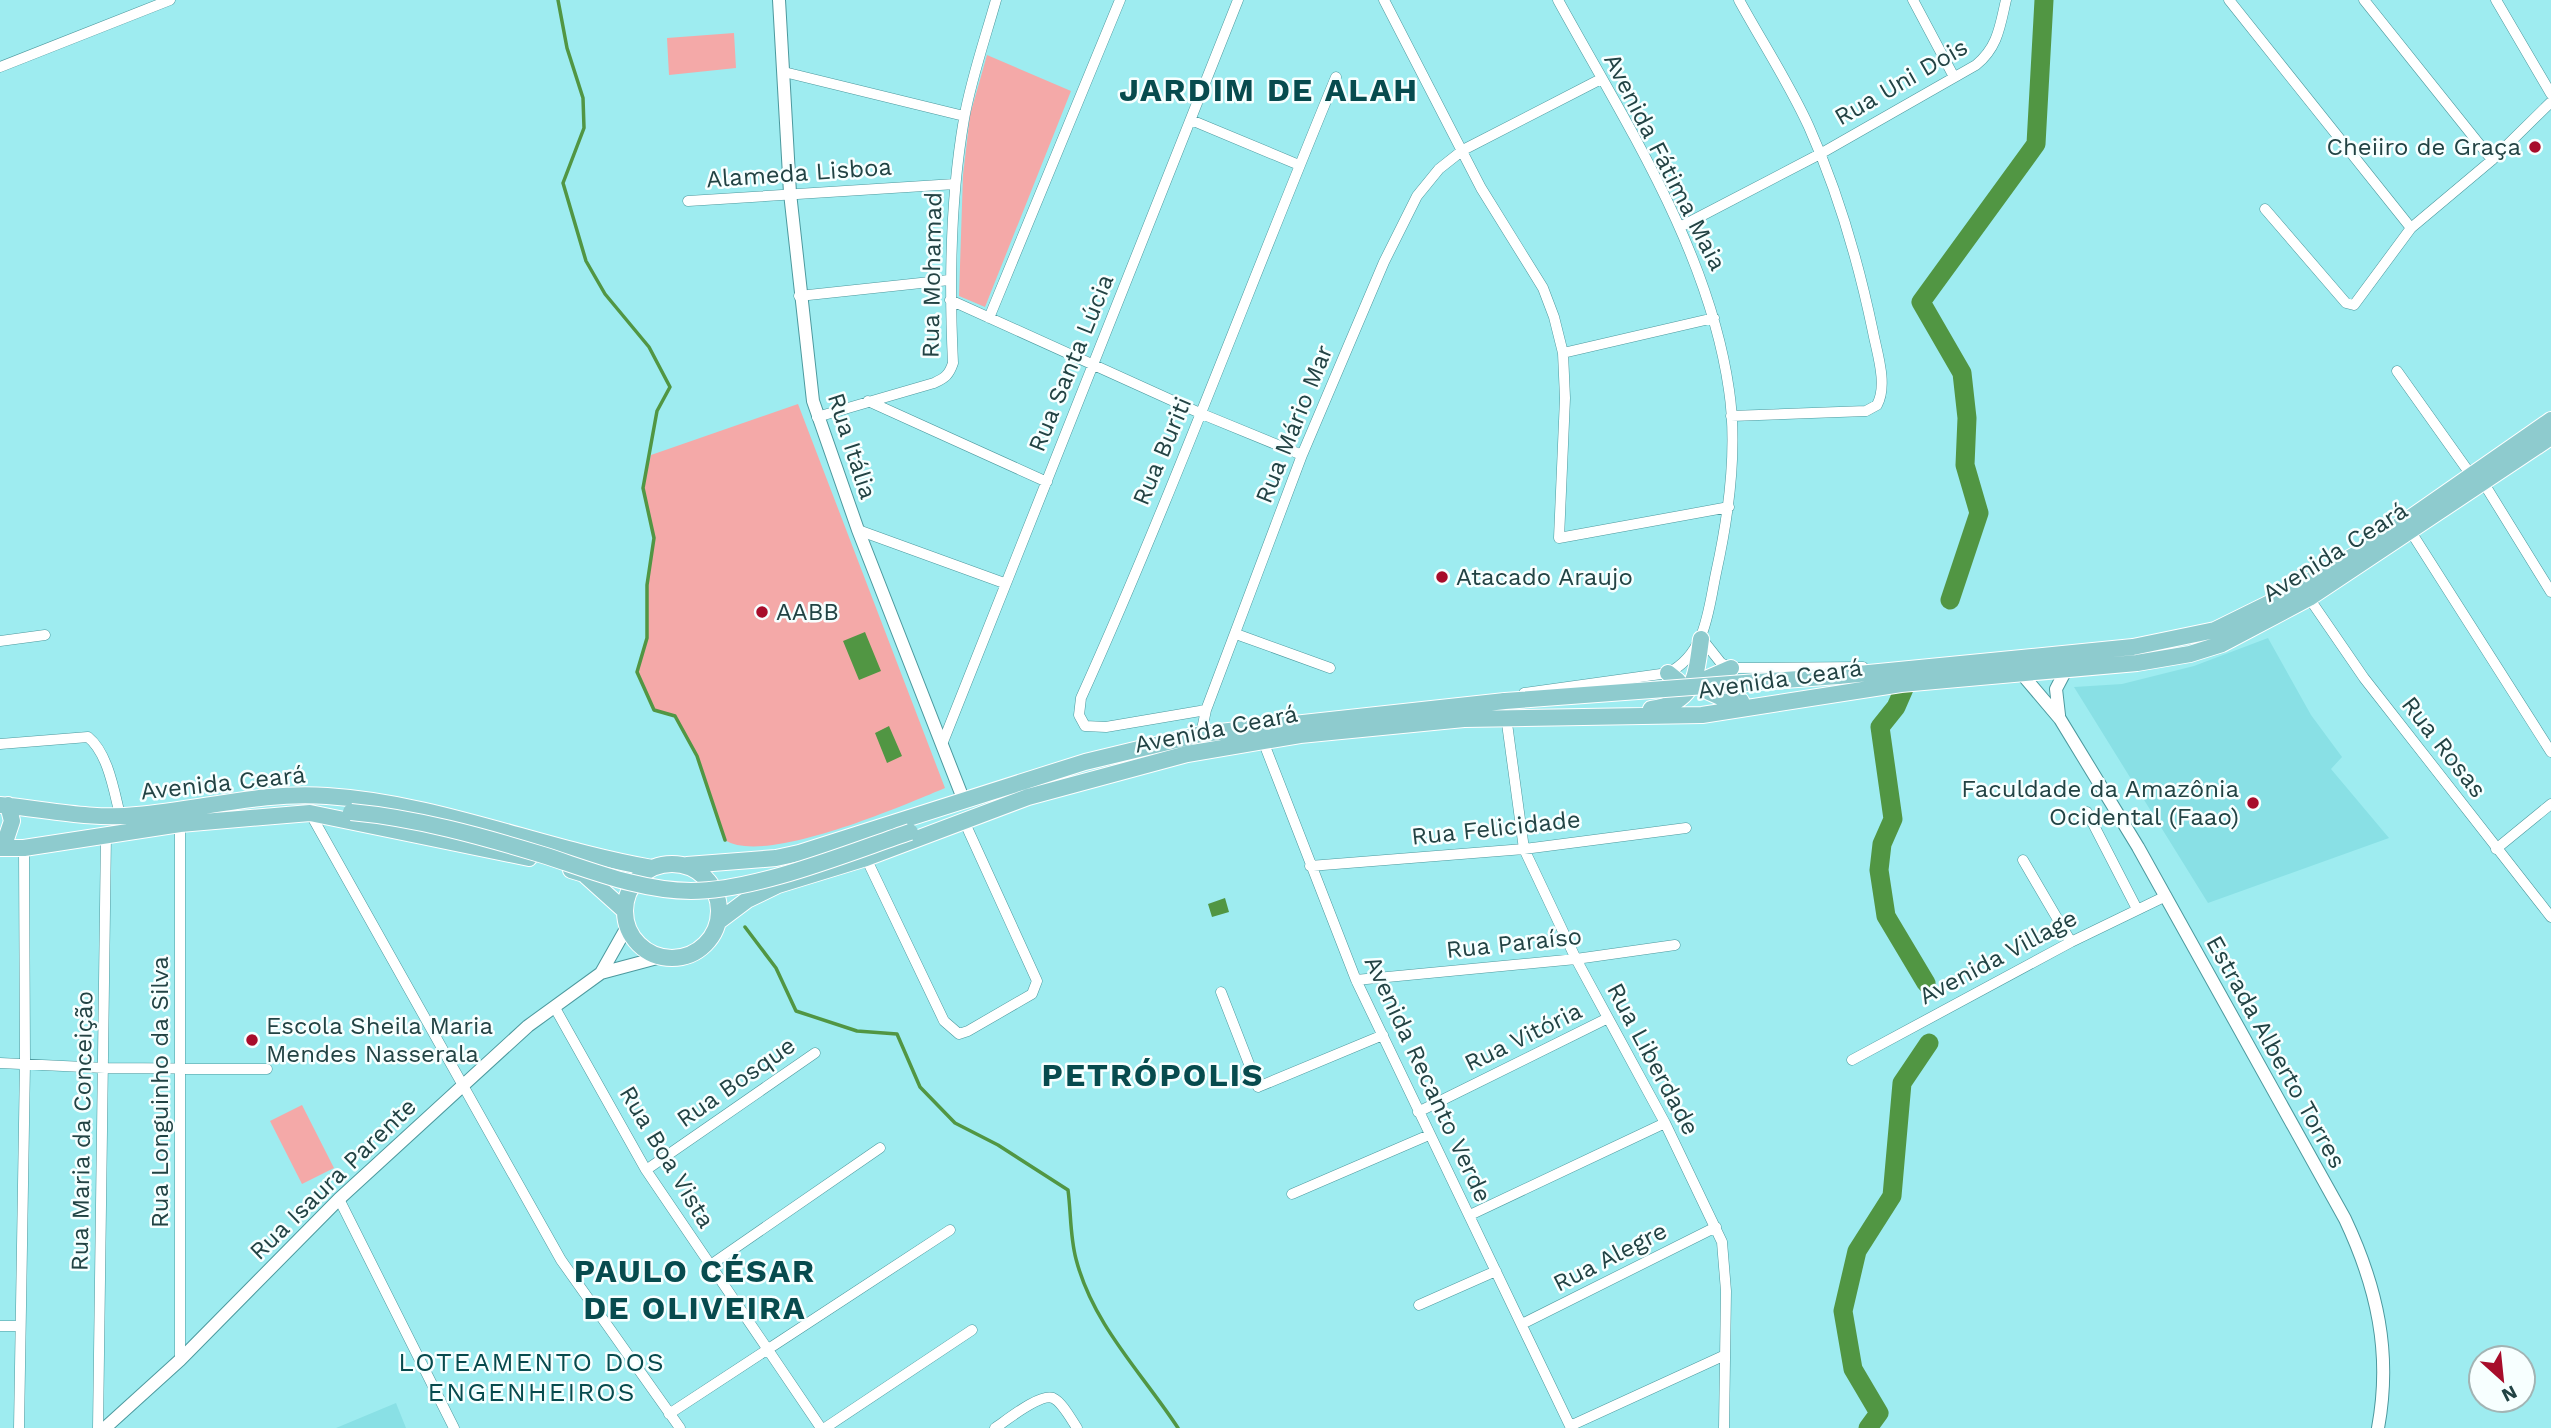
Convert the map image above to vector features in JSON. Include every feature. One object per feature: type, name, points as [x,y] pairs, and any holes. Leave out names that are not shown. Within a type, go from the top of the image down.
[{"type":"main road","name":"Avenida Ceará","points":[[959,823],[1093,777],[1187,754],[1503,706],[1614,715],[1702,715],[1798,698],[2190,654],[2234,638],[2309,598],[2411,532],[2551,420]]},
{"type":"main road","name":"Avenida Ceará","points":[[687,865],[799,853],[1085,762],[1201,734],[1890,672],[2133,647],[2215,629],[2278,599],[2551,437]]},
{"type":"main road","points":[[1614,715],[1668,707],[1678,701],[1690,689],[1701,639]]},
{"type":"main road","points":[[1731,668],[1708,678],[1709,692],[1714,697],[1729,701],[1798,698]]},
{"type":"main road","points":[[1668,673],[1678,681],[1678,701]]},
{"type":"main road","name":"Avenida Ceará","points":[[4,805],[72,814],[120,816],[232,801],[324,795],[384,802],[594,858],[652,868]]},
{"type":"main road","points":[[2,848],[12,821],[4,805]]},
{"type":"main road","points":[[314,813],[351,812],[444,829],[638,884],[679,891],[723,889],[755,882],[911,832],[959,823]]},
{"type":"main road","name":"Avenida Ceará","points":[[2,848],[24,848],[180,824],[314,813],[494,849],[584,873],[624,909]]},
{"type":"main road","points":[[719,921],[763,891],[866,859],[959,823]]},
{"type":"main road","points":[[669,863],[687,865],[702,874],[713,887],[719,903],[719,921],[712,937],[700,950],[684,957],[661,957],[642,948],[627,927],[624,909],[632,885],[652,868],[669,863]]},
{"type":"street","points":[[0,67],[170,0]]},
{"type":"street","name":"Rua Itália","points":[[779,0],[799,296],[817,417],[858,530],[964,801]]},
{"type":"street","name":"Rua Mohamad","points":[[817,417],[934,383],[948,376],[953,363],[949,280],[955,184],[964,116],[996,0]]},
{"type":"street","points":[[989,318],[1120,0]]},
{"type":"street","name":"Rua Santa Lúcia","points":[[943,742],[1238,0]]},
{"type":"street","points":[[1384,0],[1481,188],[1543,288],[1563,353],[1566,435],[1559,538],[1729,507]]},
{"type":"street","name":"Avenida Fátima Maia","points":[[1558,0],[1680,227],[1702,279],[1714,318],[1731,416],[1729,507],[1701,639]]},
{"type":"street","points":[[1731,416],[1859,412],[1877,405],[1881,396],[1879,364],[1857,255],[1804,117],[1739,0]]},
{"type":"street","points":[[1913,0],[1954,77]]},
{"type":"street","name":"Rua Uni Dois","points":[[1680,227],[1820,154],[1976,65],[1994,46],[2006,0]]},
{"type":"street","points":[[2229,0],[2411,228]]},
{"type":"street","points":[[2364,0],[2492,160]]},
{"type":"street","points":[[2496,0],[2551,94]]},
{"type":"street","points":[[784,72],[964,116]]},
{"type":"street","name":"Rua Buriti","points":[[1206,710],[1106,727],[1085,726],[1079,715],[1081,698],[1202,414],[1336,77]]},
{"type":"street","points":[[1463,150],[1601,79]]},
{"type":"street","points":[[2265,209],[2351,306],[2357,303],[2411,228],[2492,160],[2551,102]]},
{"type":"street","points":[[1191,120],[1299,165]]},
{"type":"street","name":"Rua Mário Mar","points":[[1201,734],[1206,710],[1303,455],[1384,262],[1417,196],[1438,169],[1463,150]]},
{"type":"street","name":"Alameda Lisboa","points":[[688,201],[955,184]]},
{"type":"street","points":[[799,296],[949,280]]},
{"type":"street","points":[[950,300],[1202,414],[1303,455]]},
{"type":"street","points":[[1563,353],[1714,318]]},
{"type":"street","points":[[2398,371],[2477,479],[2550,589]]},
{"type":"street","points":[[868,401],[1047,482]]},
{"type":"street","points":[[858,530],[1004,583]]},
{"type":"street","points":[[2411,532],[2551,752]]},
{"type":"street","name":"Rua Rosas","points":[[2309,598],[2364,678],[2551,917]]},
{"type":"street","points":[[1236,634],[1330,668]]},
{"type":"street","points":[[0,641],[45,635]]},
{"type":"street","name":"Avenida Ceará","points":[[1503,706],[1550,688],[1668,673],[1679,667],[1701,639],[1721,663],[1731,668],[1839,666],[1871,667],[1890,672]]},
{"type":"street","name":"Estrada Alberto Torres","points":[[2060,719],[2056,689],[2066,670]]},
{"type":"street","name":"Estrada Alberto Torres","points":[[2021,673],[2060,719],[2166,896],[2360,1250],[2381,1322],[2382,1408],[2378,1428]]},
{"type":"street","name":"Rua Liberdade","points":[[1503,706],[1524,849],[1576,959],[1665,1123],[1716,1227],[1726,1264],[1724,1428]]},
{"type":"street","points":[[0,744],[88,737],[96,743],[120,816]]},
{"type":"street","name":"Avenida Recanto Verde","points":[[1263,741],[1356,980],[1570,1427]]},
{"type":"street","points":[[2496,849],[2551,804]]},
{"type":"street","points":[[2087,812],[2137,909]]},
{"type":"street","points":[[314,813],[561,1260],[680,1428]]},
{"type":"street","points":[[866,859],[944,1021],[959,1034],[968,1031],[1032,994],[1037,981],[959,823]]},
{"type":"street","name":"Rua Longuinho da Silva","points":[[180,824],[180,1360]]},
{"type":"street","name":"Rua Felicidade","points":[[1310,866],[1524,849],[1686,828]]},
{"type":"street","name":"Rua Maria da Conceição","points":[[98,1428],[105,1068],[106,834]]},
{"type":"street","points":[[19,1428],[26,1063],[24,848]]},
{"type":"street","points":[[2023,860],[2071,942]]},
{"type":"street","name":"Avenida Village","points":[[1852,1060],[2071,942],[2166,896]]},
{"type":"street","name":"Rua Isaura Parente","points":[[601,973],[627,927]]},
{"type":"street","name":"Rua Paraíso","points":[[1356,980],[1576,959],[1675,945]]},
{"type":"street","name":"Rua Isaura Parente","points":[[105,1428],[180,1360],[339,1199],[462,1083],[528,1026],[601,973],[661,957]]},
{"type":"street","points":[[1221,992],[1258,1087],[1383,1035]]},
{"type":"street","name":"Rua Boa Vista","points":[[555,1008],[646,1170],[709,1266],[823,1428]]},
{"type":"street","name":"Rua Vitória","points":[[1418,1112],[1608,1018]]},
{"type":"street","name":"Rua Bosque","points":[[646,1170],[815,1053]]},
{"type":"street","points":[[0,1063],[105,1068],[267,1069]]},
{"type":"street","points":[[1470,1215],[1665,1123]]},
{"type":"street","points":[[1292,1194],[1429,1135]]},
{"type":"street","points":[[709,1266],[880,1149]]},
{"type":"street","points":[[339,1199],[454,1428]]},
{"type":"street","name":"Rua Alegre","points":[[1522,1324],[1716,1227]]},
{"type":"street","points":[[669,1414],[768,1352],[950,1230]]},
{"type":"street","points":[[1419,1305],[1496,1271]]},
{"type":"street","points":[[0,1326],[20,1326]]},
{"type":"street","points":[[823,1428],[972,1330]]},
{"type":"street","points":[[1570,1427],[1723,1356]]},
{"type":"street","points":[[995,1428],[1038,1399],[1049,1396],[1056,1399],[1076,1428]]},
{"type":"shaded area","points":[[734,33],[736,68],[669,75],[667,38]]},
{"type":"shaded area","points":[[987,55],[1071,91],[985,307],[959,296],[963,175],[970,115]]},
{"type":"shaded area","name":"AABB","points":[[798,404],[945,788],[867,819],[800,840],[744,846],[725,840],[697,756],[675,716],[654,710],[637,672],[647,638],[647,585],[654,538],[643,488],[651,455]]},
{"type":"shaded area","points":[[865,632],[881,671],[859,680],[843,641]]},
{"type":"shaded area","name":"Faculdade da Amazônia Ocidental (Faao)","points":[[2268,638],[2311,715],[2342,757],[2331,769],[2389,838],[2208,903],[2074,687],[2122,684],[2194,666]]},
{"type":"shaded area","points":[[889,726],[902,756],[887,763],[875,733]]},
{"type":"shaded area","points":[[1225,898],[1229,912],[1212,917],[1208,904]]},
{"type":"shaded area","points":[[302,1105],[334,1168],[302,1184],[270,1121]]},
{"type":"shaded area","points":[[396,1403],[406,1428],[336,1428]]},
{"type":"waterway","points":[[558,0],[567,48],[583,98],[584,128],[563,183],[586,261],[605,294],[649,347],[670,387],[657,411],[643,488],[654,538],[647,585],[647,638],[637,672],[654,710],[675,716],[697,756],[725,840]]},
{"type":"waterway","points":[[1950,600],[1979,513],[1965,465],[1967,418],[1962,373],[1921,302],[2036,144],[2044,0]]},
{"type":"waterway","points":[[1906,684],[1896,707],[1880,727],[1893,819],[1882,844],[1879,870],[1886,916],[1926,983]]},
{"type":"waterway","points":[[745,927],[776,968],[796,1011],[857,1031],[897,1034],[920,1087],[955,1123],[998,1145],[1068,1190],[1074,1251],[1094,1306],[1120,1348],[1178,1428]]},
{"type":"waterway","points":[[1868,1428],[1879,1413],[1853,1369],[1843,1311],[1857,1251],[1892,1196],[1902,1083],[1929,1043]]},
{"type":"place","name":"Cheiiro de Graça","points":[[2535,147]]},
{"type":"place","name":"Atacado Araujo","points":[[1442,577]]},
{"type":"place","name":"AABB","points":[[762,612]]},
{"type":"place","name":"Faculdade da Amazônia Ocidental (Faao)","points":[[2253,803]]},
{"type":"place","name":"Escola Sheila Maria Mendes Nasserala","points":[[252,1040]]},
{"type":"district","name":"JARDIM DE ALAH","points":[[1269,90]]},
{"type":"district","name":"PETRÓPOLIS","points":[[1153,1075]]},
{"type":"district","name":"PAULO CÉSAR DE OLIVEIRA","points":[[695,1290]]},
{"type":"district","name":"LOTEAMENTO DOS ENGENHEIROS","points":[[532,1377]]}]
